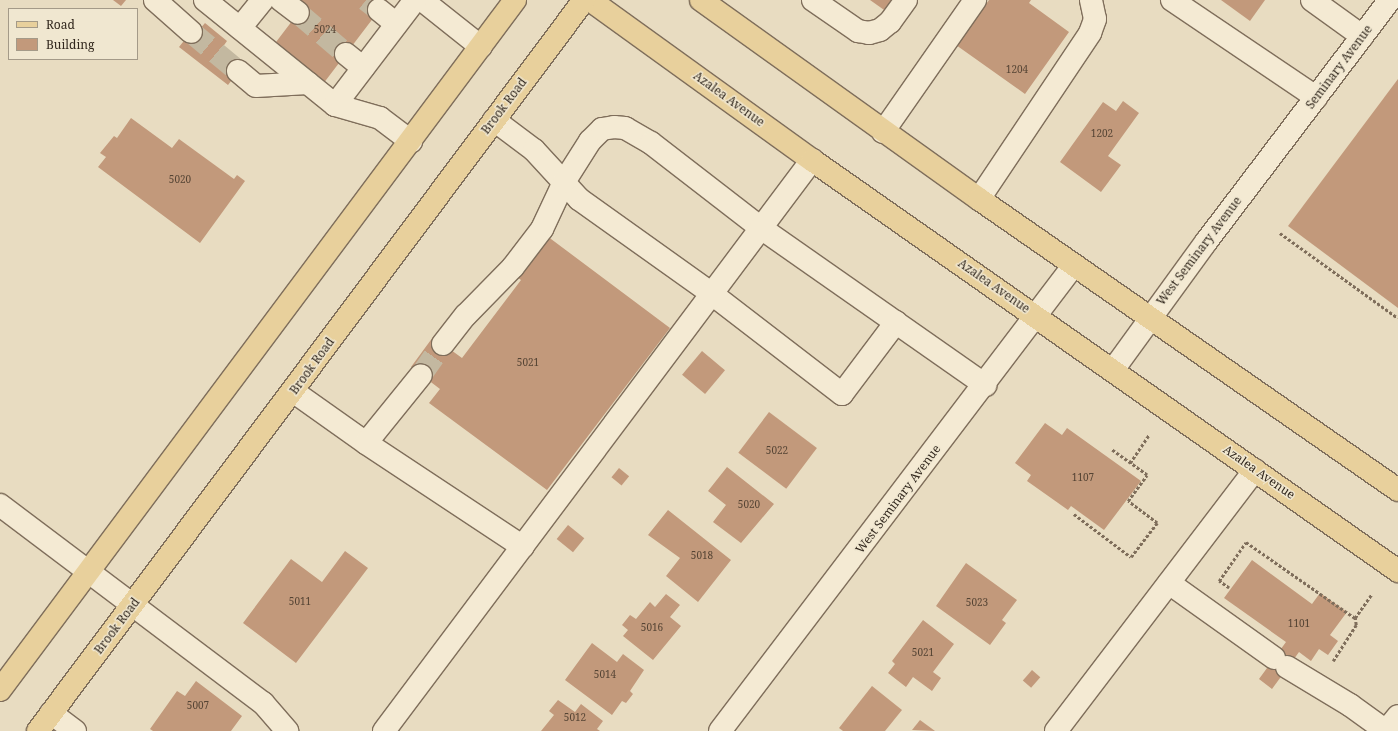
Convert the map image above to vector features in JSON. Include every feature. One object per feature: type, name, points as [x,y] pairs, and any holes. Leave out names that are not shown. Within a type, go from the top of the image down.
[{"type":"main road","points":[[0,690],[515,0]]},
{"type":"main road","name":"Brook Road","points":[[38,731],[294,392],[584,0]]},
{"type":"main road","name":"Azalea Avenue","points":[[590,0],[812,160],[1398,571]]},
{"type":"main road","points":[[701,0],[883,132],[1398,490]]},
{"type":"street","points":[[155,0],[191,32]]},
{"type":"street","points":[[205,0],[335,105],[380,118],[411,141]]},
{"type":"street","points":[[240,28],[263,0]]},
{"type":"street","points":[[335,105],[415,0]]},
{"type":"street","points":[[422,0],[481,47]]},
{"type":"street","points":[[813,0],[858,31],[869,33],[880,30],[890,22],[906,0]]},
{"type":"street","points":[[883,132],[975,0]]},
{"type":"street","points":[[979,199],[1090,33],[1095,19],[1091,0]]},
{"type":"street","points":[[1172,0],[1316,97]]},
{"type":"street","points":[[1312,0],[1362,36]]},
{"type":"street","name":"Seminary Avenue","points":[[1289,134],[1390,0]]},
{"type":"street","points":[[379,10],[396,24]]},
{"type":"street","points":[[346,54],[363,68]]},
{"type":"street","points":[[238,71],[256,86],[308,83]]},
{"type":"street","points":[[494,120],[534,150],[578,198],[712,294],[842,394],[896,322]]},
{"type":"street","points":[[443,344],[466,315],[513,267],[542,229],[564,182],[590,141],[602,129],[625,128],[650,143],[761,228],[985,385]]},
{"type":"street","name":"West Seminary Avenue","points":[[1113,370],[1149,318],[1289,134]]},
{"type":"street","points":[[384,731],[812,160]]},
{"type":"street","name":"West Seminary Avenue","points":[[720,731],[985,385],[1074,265]]},
{"type":"street","points":[[366,443],[421,375]]},
{"type":"street","points":[[294,392],[366,443],[523,547]]},
{"type":"street","points":[[1056,731],[1255,470]]},
{"type":"street","points":[[0,505],[132,606],[263,703],[286,731]]},
{"type":"street","points":[[1169,583],[1280,662],[1350,705],[1386,731],[1398,716]]},
{"type":"street","points":[[51,713],[75,731]]},
{"type":"path","points":[[1280,233],[1398,318]]},
{"type":"path","points":[[1130,462],[1149,435]]},
{"type":"path","points":[[1074,514],[1131,557],[1157,522],[1128,501],[1147,475],[1112,450]]},
{"type":"path","points":[[1229,588],[1219,582],[1246,542],[1355,618]]},
{"type":"path","points":[[1338,664],[1332,660],[1356,625],[1355,618],[1372,594]]},
{"type":"building","points":[[113,0],[126,0],[121,6]]},
{"type":"building","points":[[299,0],[387,0],[323,84],[273,46],[305,4]]},
{"type":"building","points":[[870,0],[896,0],[887,12]]},
{"type":"building","points":[[989,0],[1031,0],[1029,3],[1069,32],[1025,94],[956,45]]},
{"type":"building","points":[[1221,0],[1265,0],[1250,21]]},
{"type":"building","points":[[205,23],[227,41],[222,48],[244,64],[228,85],[179,47],[195,27],[199,30]]},
{"type":"building","points":[[1398,79],[1398,308],[1288,226]]},
{"type":"building","points":[[1123,101],[1139,113],[1108,156],[1121,165],[1101,192],[1060,162],[1103,102],[1116,111]]},
{"type":"building","points":[[131,118],[172,148],[179,139],[234,179],[237,175],[245,181],[200,243],[98,167],[106,157],[100,153],[114,136],[117,138]]},
{"type":"building","points":[[547,236],[670,328],[547,490],[429,403],[440,389],[411,367],[433,337],[462,358],[521,280],[517,277]]},
{"type":"building","points":[[702,351],[725,370],[705,394],[682,375]]},
{"type":"building","points":[[769,412],[817,448],[786,489],[738,453]]},
{"type":"building","points":[[1045,423],[1062,435],[1067,428],[1141,481],[1104,530],[1071,506],[1068,510],[1027,481],[1031,475],[1015,463]]},
{"type":"building","points":[[727,467],[774,504],[741,543],[713,522],[726,505],[708,491]]},
{"type":"building","points":[[619,468],[629,476],[622,486],[611,477]]},
{"type":"building","points":[[668,510],[731,560],[698,602],[666,576],[680,558],[648,535]]},
{"type":"building","points":[[568,525],[584,538],[573,552],[557,539]]},
{"type":"building","points":[[345,551],[368,568],[296,663],[243,623],[291,559],[322,582]]},
{"type":"building","points":[[1252,560],[1312,604],[1320,593],[1347,612],[1330,635],[1338,641],[1328,655],[1319,649],[1311,661],[1299,652],[1272,689],[1259,679],[1286,642],[1224,598]]},
{"type":"building","points":[[966,563],[1017,600],[1002,620],[1006,623],[990,645],[936,606]]},
{"type":"building","points":[[666,594],[680,605],[670,617],[681,626],[653,660],[623,636],[628,630],[622,625],[630,615],[636,619],[650,602],[655,607]]},
{"type":"building","points":[[923,620],[954,644],[933,672],[941,678],[932,691],[913,677],[906,687],[888,673],[895,664],[892,661]]},
{"type":"building","points":[[592,643],[617,662],[623,654],[644,670],[630,691],[633,694],[626,703],[622,701],[612,715],[565,680]]},
{"type":"building","points":[[1032,670],[1040,677],[1031,688],[1023,681]]},
{"type":"building","points":[[196,681],[242,716],[231,731],[153,731],[150,729],[177,691],[185,696]]},
{"type":"building","points":[[872,686],[902,710],[885,731],[843,731],[839,728]]},
{"type":"building","points":[[558,700],[575,712],[581,704],[603,721],[597,729],[600,731],[541,731],[554,715],[549,711]]},
{"type":"building","points":[[920,720],[935,731],[912,730]]},
{"type":"tunnel","points":[[366,0],[379,10]]},
{"type":"tunnel","points":[[298,13],[346,54]]},
{"type":"tunnel","points":[[191,32],[238,71]]},
{"type":"tunnel","points":[[421,375],[443,344]]}]
